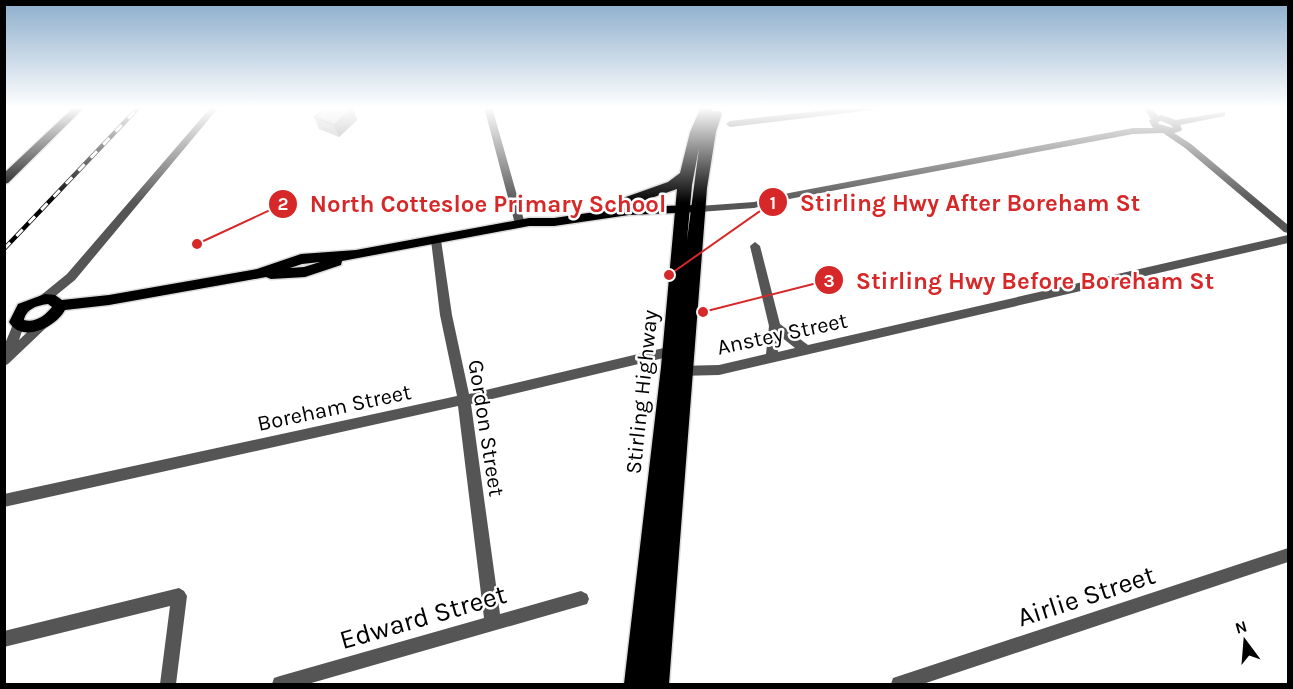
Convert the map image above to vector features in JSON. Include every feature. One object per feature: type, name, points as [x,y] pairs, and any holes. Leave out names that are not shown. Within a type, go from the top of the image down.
[{"type":"highway","name":"Stirling Highway","points":[[691,204],[687,175],[695,139]]},
{"type":"highway","name":"Stirling Highway","points":[[636,684],[671,362],[691,204],[707,139]]},
{"type":"highway","points":[[628,201],[666,187],[687,175]]},
{"type":"highway","name":"Stirling Highway","points":[[656,684],[671,362]]},
{"type":"main road","points":[[4,170],[38,139]]},
{"type":"main road","points":[[4,180],[47,139]]},
{"type":"main road","points":[[525,223],[551,213],[628,201],[691,204]]},
{"type":"main road","points":[[55,305],[44,323],[29,327],[12,318],[27,305],[109,300],[259,274],[299,273],[356,255],[525,223],[554,222],[691,204]]},
{"type":"street","points":[[55,305],[71,277],[188,139]]},
{"type":"street","points":[[498,139],[525,223]]},
{"type":"street","points":[[691,204],[754,205],[789,196],[1090,139]]},
{"type":"street","points":[[1178,139],[1288,230]]},
{"type":"street","points":[[1184,139],[1188,146]]},
{"type":"street","name":"Anstey Street","points":[[671,362],[719,370],[1288,239]]},
{"type":"street","name":"Gordon Street","points":[[435,240],[446,315],[464,400],[493,624]]},
{"type":"street","points":[[755,246],[775,326],[772,354],[774,357]]},
{"type":"street","points":[[5,360],[12,318]]},
{"type":"street","points":[[5,360],[44,323]]},
{"type":"street","points":[[775,326],[806,350]]},
{"type":"street","name":"Boreham Street","points":[[4,501],[464,400],[671,362]]},
{"type":"street","name":"Airlie Street","points":[[899,684],[1288,555]]},
{"type":"street","points":[[4,639],[179,596],[168,684]]},
{"type":"street","name":"Edward Street","points":[[280,684],[581,599]]},
{"type":"railway","points":[[4,249],[108,139]]},
{"type":"place","name":"North Cottesloe Primary School","points":[[197,244]]},
{"type":"place","name":"Stirling Hwy After Boreham St","points":[[669,275]]},
{"type":"place","name":"Stirling Hwy Before Boreham St","points":[[703,312]]}]
